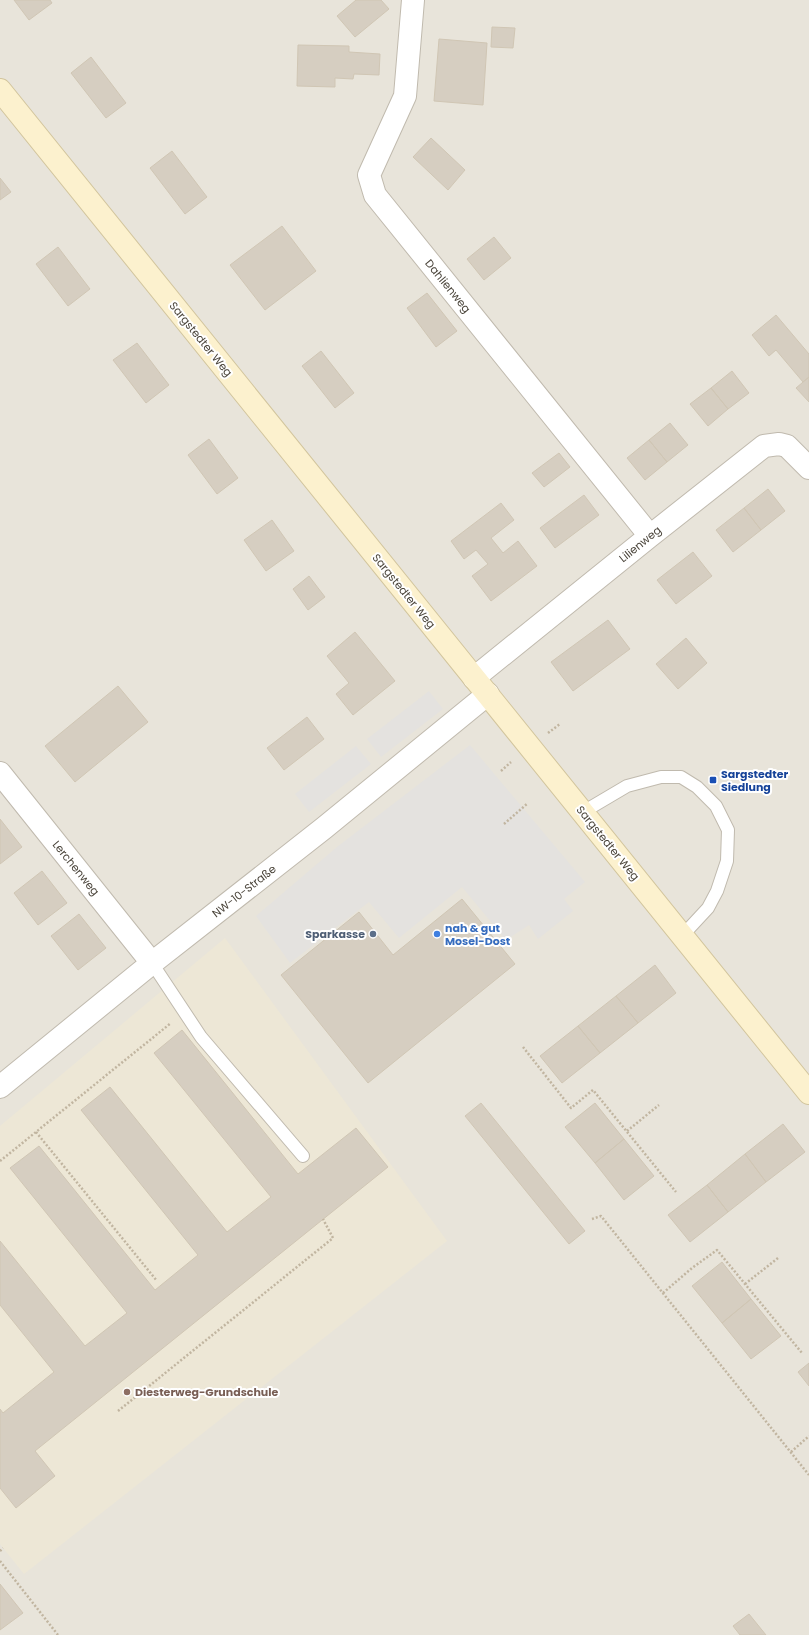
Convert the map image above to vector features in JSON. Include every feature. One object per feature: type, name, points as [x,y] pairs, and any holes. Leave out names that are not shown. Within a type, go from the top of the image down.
[{"type":"street","name":"Dahlienweg","points":[[413,0],[405,96],[369,175],[375,195],[650,536]]},
{"type":"street","name":"Sargstedter Weg","points":[[0,90],[809,1093]]},
{"type":"street","name":"Lilienweg","points":[[481,686],[650,536],[764,446],[778,444],[788,446],[809,467]]},
{"type":"street","name":"NW-10-Straße","points":[[0,1087],[152,963],[324,828],[481,686]]},
{"type":"street","name":"Lerchenweg","points":[[0,773],[152,963]]},
{"type":"lane","points":[[583,812],[627,786],[661,777],[681,777],[697,787],[716,806],[728,830],[727,861],[717,891],[708,908],[682,936]]},
{"type":"lane","points":[[152,963],[201,1037],[302,1156]]},
{"type":"path","points":[[504,824],[528,803]]},
{"type":"path","points":[[0,1161],[185,1011]]},
{"type":"path","points":[[523,1047],[571,1108],[593,1090],[676,1192]]},
{"type":"path","points":[[627,1132],[659,1105]]},
{"type":"path","points":[[36,1132],[157,1281]]},
{"type":"path","points":[[592,1219],[601,1216],[809,1475]]},
{"type":"path","points":[[118,1411],[333,1238],[323,1219]]},
{"type":"path","points":[[663,1294],[692,1268],[717,1250],[802,1353]]},
{"type":"path","points":[[745,1284],[778,1258]]},
{"type":"path","points":[[791,1452],[809,1436]]},
{"type":"path","points":[[0,1551],[3,1548]]},
{"type":"path","points":[[0,1561],[58,1635]]},
{"type":"shaded area","points":[[0,0],[809,0],[809,1635],[0,1635]]},
{"type":"shaded area","points":[[429,691],[443,709],[381,757],[367,739]]},
{"type":"shaded area","points":[[470,745],[585,882],[564,899],[573,911],[538,939],[529,925],[506,940],[462,887],[399,938],[369,902],[290,963],[256,916],[337,847]]},
{"type":"shaded area","points":[[356,746],[371,764],[309,812],[295,794]]},
{"type":"shaded area","name":"Diesterweg-Grundschule","points":[[225,938],[447,1241],[24,1574],[0,1544],[0,1126]]},
{"type":"building","points":[[14,0],[50,0],[52,3],[29,20]]},
{"type":"building","points":[[356,0],[381,0],[389,9],[355,37],[337,16]]},
{"type":"building","points":[[492,27],[515,28],[513,48],[491,47]]},
{"type":"building","points":[[439,39],[487,43],[483,105],[434,101]]},
{"type":"building","points":[[298,45],[349,46],[349,52],[380,54],[379,75],[354,74],[353,79],[335,78],[335,87],[297,86]]},
{"type":"building","points":[[91,57],[126,103],[106,118],[71,73]]},
{"type":"building","points":[[431,138],[465,170],[448,190],[413,157]]},
{"type":"building","points":[[172,151],[207,197],[185,214],[150,168]]},
{"type":"building","points":[[0,178],[11,192],[0,200]]},
{"type":"building","points":[[282,226],[316,271],[265,310],[230,265]]},
{"type":"building","points":[[494,237],[511,258],[484,280],[467,259]]},
{"type":"building","points":[[58,247],[90,289],[68,306],[36,264]]},
{"type":"building","points":[[427,293],[457,331],[436,347],[407,308]]},
{"type":"building","points":[[776,315],[809,354],[809,377],[803,382],[776,350],[769,356],[752,335]]},
{"type":"building","points":[[137,343],[169,385],[146,403],[113,360]]},
{"type":"building","points":[[321,351],[354,393],[335,408],[302,366]]},
{"type":"building","points":[[732,371],[749,393],[728,409],[711,388]]},
{"type":"building","points":[[809,377],[809,402],[796,388]]},
{"type":"building","points":[[711,388],[728,409],[708,426],[690,404]]},
{"type":"building","points":[[670,423],[688,445],[667,462],[649,440]]},
{"type":"building","points":[[209,439],[238,478],[217,494],[188,455]]},
{"type":"building","points":[[649,440],[667,462],[645,480],[627,458]]},
{"type":"building","points":[[559,453],[570,467],[544,487],[532,473]]},
{"type":"building","points":[[768,489],[785,511],[761,530],[744,508]]},
{"type":"building","points":[[584,495],[599,515],[555,548],[540,528]]},
{"type":"building","points":[[501,503],[514,520],[491,538],[503,553],[518,541],[537,566],[491,601],[472,576],[488,564],[476,550],[464,559],[451,541]]},
{"type":"building","points":[[744,508],[761,530],[733,552],[716,530]]},
{"type":"building","points":[[272,520],[294,551],[266,571],[244,540]]},
{"type":"building","points":[[693,552],[712,576],[676,604],[657,580]]},
{"type":"building","points":[[309,576],[325,597],[308,610],[293,589]]},
{"type":"building","points":[[608,620],[630,649],[573,691],[551,662]]},
{"type":"building","points":[[355,632],[395,681],[353,715],[336,694],[349,683],[327,656]]},
{"type":"building","points":[[686,638],[707,663],[678,689],[656,664]]},
{"type":"building","points":[[118,686],[148,722],[75,782],[45,746]]},
{"type":"building","points":[[307,717],[324,739],[284,770],[267,748]]},
{"type":"building","points":[[0,819],[22,847],[0,864]]},
{"type":"building","points":[[42,871],[67,903],[38,925],[14,893]]},
{"type":"building","points":[[462,899],[515,964],[368,1083],[281,975],[359,912],[393,955]]},
{"type":"building","points":[[79,914],[106,948],[78,970],[51,936]]},
{"type":"building","points":[[655,965],[676,993],[638,1023],[616,996]]},
{"type":"building","points":[[616,996],[638,1023],[600,1053],[578,1026]]},
{"type":"building","points":[[578,1026],[600,1053],[562,1083],[540,1056]]},
{"type":"building","points":[[182,1030],[298,1174],[356,1128],[388,1167],[35,1451],[55,1476],[16,1508],[0,1488],[0,1409],[3,1413],[54,1372],[0,1305],[0,1241],[85,1346],[127,1313],[10,1168],[39,1146],[155,1290],[198,1255],[81,1110],[110,1087],[227,1232],[271,1197],[154,1053]]},
{"type":"building","points":[[481,1103],[585,1231],[569,1244],[465,1116]]},
{"type":"building","points":[[595,1103],[624,1139],[595,1163],[565,1127]]},
{"type":"building","points":[[783,1124],[805,1152],[766,1182],[745,1154]]},
{"type":"building","points":[[624,1139],[654,1176],[624,1200],[595,1163]]},
{"type":"building","points":[[745,1154],[766,1182],[728,1212],[707,1185]]},
{"type":"building","points":[[707,1185],[728,1212],[690,1242],[668,1215]]},
{"type":"building","points":[[722,1262],[751,1299],[722,1323],[692,1286]]},
{"type":"building","points":[[751,1299],[781,1336],[751,1359],[722,1323]]},
{"type":"building","points":[[809,1363],[809,1386],[798,1372]]},
{"type":"building","points":[[0,1584],[23,1613],[0,1630]]},
{"type":"building","points":[[749,1614],[766,1635],[740,1635],[733,1626]]},
{"type":"place","name":"Sargstedter Siedlung","points":[[713,780]]},
{"type":"place","name":"Sparkasse","points":[[373,934]]},
{"type":"place","name":"nah & gut Mosel-Dost","points":[[437,934]]},
{"type":"place","name":"Diesterweg-Grundschule","points":[[127,1392]]}]
